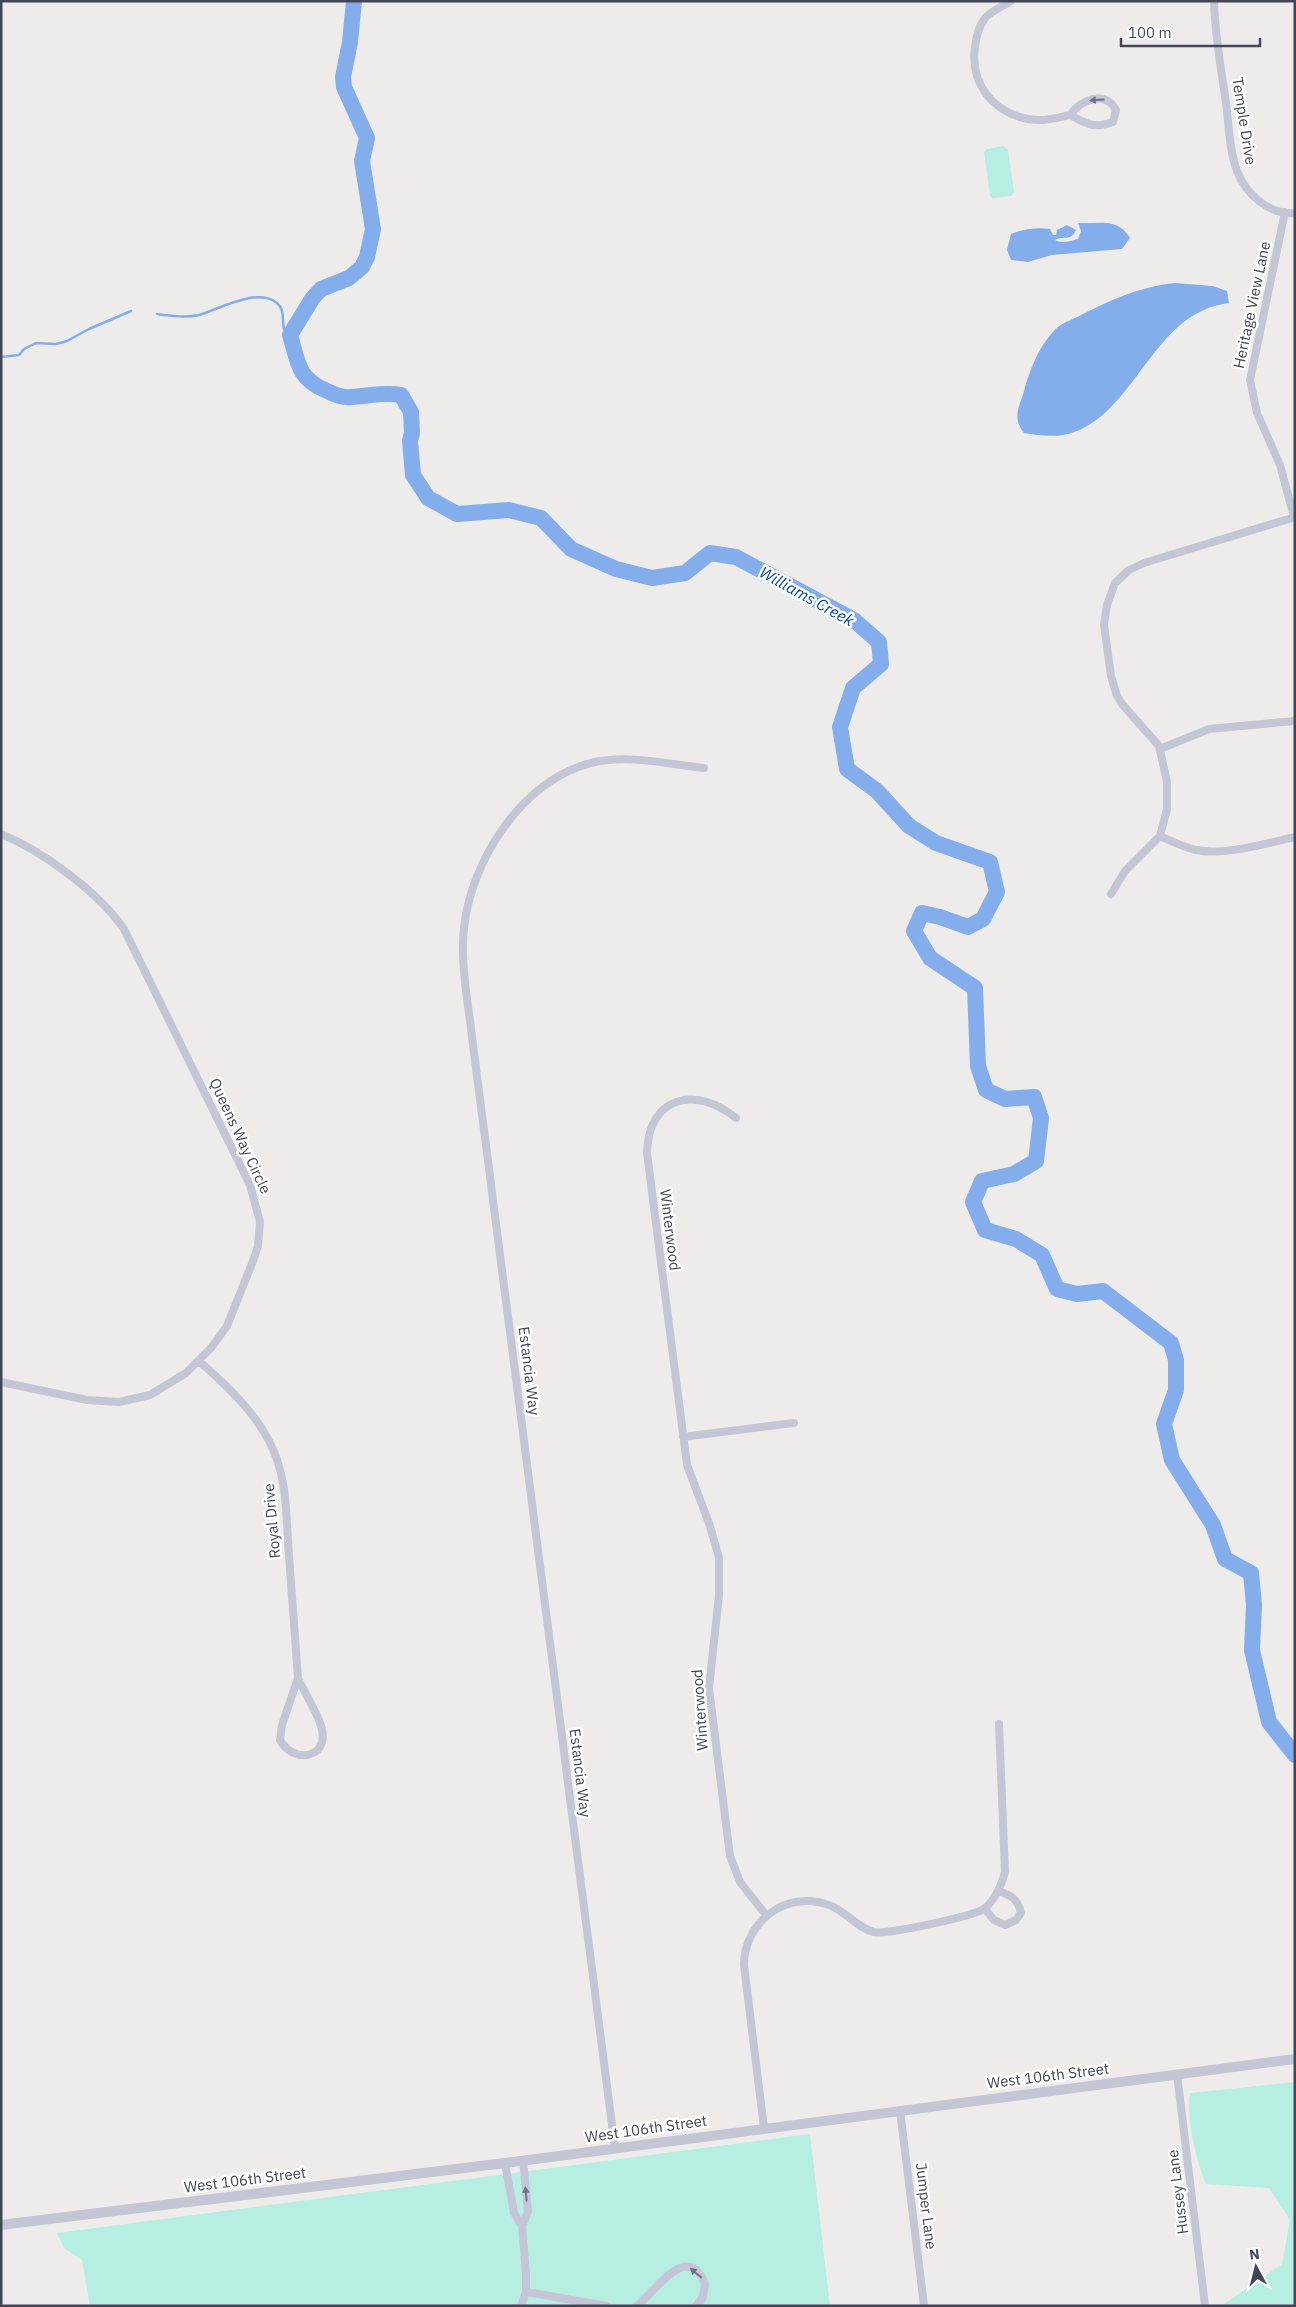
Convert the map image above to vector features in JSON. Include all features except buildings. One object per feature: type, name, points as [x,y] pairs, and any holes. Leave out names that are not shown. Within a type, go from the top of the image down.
[{"type":"street","points":[[1011,1],[986,17],[979,28],[974,56],[974,72],[978,84],[999,106],[1028,120],[1043,120],[1070,115],[1090,125],[1101,126],[1113,122],[1116,110],[1112,101],[1103,98],[1091,99],[1074,109],[1070,115]]},
{"type":"street","name":"Temple Drive","points":[[1214,1],[1231,145],[1237,171],[1242,182],[1258,200],[1267,206],[1284,212],[1295,213]]},
{"type":"street","name":"Heritage View Lane","points":[[1284,212],[1250,380],[1257,413],[1280,465],[1294,517]]},
{"type":"street","points":[[1111,894],[1125,871],[1160,836],[1165,822],[1168,797],[1165,768],[1160,749],[1154,739],[1122,704],[1114,687],[1104,625],[1106,605],[1115,584],[1129,570],[1144,563],[1294,517]]},
{"type":"street","points":[[1160,749],[1209,729],[1295,721]]},
{"type":"street","name":"Estancia Way","points":[[615,2148],[472,1037],[464,961],[464,928],[474,882],[484,858],[514,814],[534,795],[553,781],[590,763],[611,760],[630,759],[704,768]]},
{"type":"street","name":"Queens Way Circle","points":[[1,834],[39,853],[96,898],[116,917],[130,939],[158,995],[252,1192],[260,1222],[258,1246],[227,1326],[199,1361],[164,1388],[141,1398],[119,1402],[87,1400],[1,1382]]},
{"type":"street","points":[[1160,836],[1195,850],[1206,851],[1242,847],[1295,837]]},
{"type":"street","name":"Winterwood","points":[[736,1118],[726,1109],[703,1100],[691,1098],[680,1100],[666,1108],[656,1118],[647,1144],[683,1437],[692,1483],[710,1526],[719,1558],[719,1594],[709,1688],[730,1856],[740,1882],[766,1916]]},
{"type":"street","name":"Royal Drive","points":[[199,1361],[250,1412],[271,1443],[280,1469],[286,1502],[298,1678],[320,1724],[323,1736],[320,1746],[315,1752],[301,1756],[288,1752],[280,1740],[282,1725],[298,1678]]},
{"type":"street","points":[[683,1437],[794,1423]]},
{"type":"street","points":[[764,2128],[744,1965],[745,1950],[751,1935],[766,1916],[788,1904],[809,1901],[819,1902],[848,1915],[868,1930],[885,1933],[985,1909],[1003,1882],[1006,1860],[999,1724]]},
{"type":"street","points":[[985,1909],[994,1920],[1005,1925],[1016,1920],[1021,1913],[1015,1898],[998,1891]]},
{"type":"street","name":"West 106th Street","points":[[1,2226],[505,2163],[1295,2059]]},
{"type":"street","name":"Hussey Lane","points":[[1177,2074],[1206,2306]]},
{"type":"street","name":"Jumper Lane","points":[[900,2110],[924,2306]]},
{"type":"street","points":[[522,2226],[528,2212],[523,2160]]},
{"type":"street","points":[[505,2163],[514,2213],[522,2226],[526,2267],[526,2292],[521,2306]]},
{"type":"street","points":[[637,2306],[673,2270],[686,2267],[697,2272],[705,2284],[703,2297],[696,2306]]},
{"type":"street","points":[[526,2292],[607,2306]]},
{"type":"green space","points":[[1004,146],[1008,150],[1014,192],[1011,196],[993,198],[990,196],[984,152],[987,149]]},
{"type":"green space","points":[[1295,2082],[1295,2306],[1221,2306],[1282,2264],[1290,2220],[1269,2188],[1206,2184],[1193,2139],[1189,2114],[1190,2093]]},
{"type":"green space","points":[[810,2134],[830,2306],[90,2306],[82,2260],[64,2248],[57,2233]]},
{"type":"water","points":[[1078,223],[1114,224],[1125,231],[1130,238],[1122,249],[1052,255],[1028,262],[1011,260],[1007,250],[1011,234],[1040,228],[1050,229],[1053,235],[1056,235],[1057,230],[1067,225],[1076,230],[1074,234],[1055,240],[1066,242],[1078,239],[1081,231]]},
{"type":"water","points":[[1175,283],[1213,286],[1227,291],[1229,303],[1216,305],[1184,322],[1167,338],[1104,414],[1085,427],[1058,436],[1024,433],[1020,428],[1017,418],[1026,383],[1041,348],[1058,327],[1126,294],[1150,287]]},
{"type":"waterway","name":"Williams Creek","points":[[354,1],[350,42],[343,77],[344,87],[367,138],[362,161],[373,229],[367,257],[362,267],[349,278],[321,289],[312,299],[290,335],[300,368],[309,380],[316,385],[341,396],[401,395],[411,412],[412,433],[410,441],[413,475],[428,498],[457,514],[509,510],[541,518],[571,549],[616,569],[652,578],[685,573],[710,553],[736,557],[854,620],[879,642],[881,664],[853,688],[840,727],[847,769],[877,791],[909,826],[936,843],[990,862],[997,892],[983,919],[968,927],[922,913],[914,931],[930,958],[975,988],[978,1066],[986,1090],[1005,1099],[1034,1097],[1041,1118],[1036,1161],[1014,1174],[982,1181],[973,1202],[985,1230],[1016,1239],[1042,1255],[1057,1289],[1077,1294],[1103,1291],[1171,1343],[1176,1360],[1176,1390],[1164,1424],[1172,1460],[1213,1525],[1225,1559],[1251,1573],[1254,1605],[1252,1650],[1269,1722],[1295,1755]]},
{"type":"waterway","points":[[157,314],[194,316],[238,301],[259,297],[277,303],[282,311],[285,331],[292,340]]},
{"type":"waterway","points":[[1,357],[19,355],[24,349],[36,343],[56,344],[67,341],[89,329],[131,311]]}]
